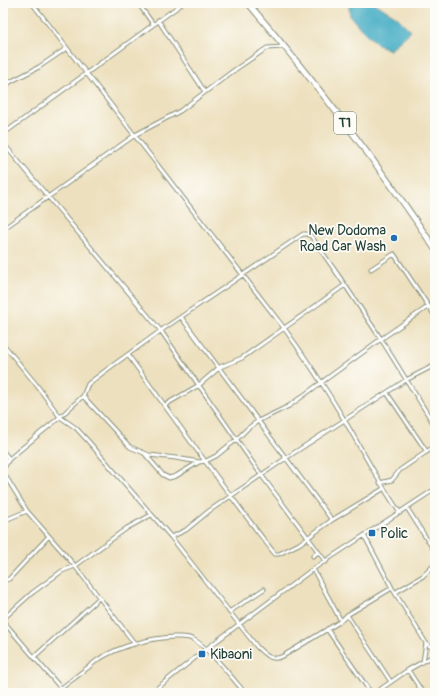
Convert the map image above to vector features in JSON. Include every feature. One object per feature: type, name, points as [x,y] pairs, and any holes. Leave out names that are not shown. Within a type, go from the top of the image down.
[{"type":"highway","name":"T1","points":[[248,3],[285,46],[362,146],[435,249]]},
{"type":"street","points":[[32,3],[136,135],[284,328],[345,420],[380,483],[400,513]]},
{"type":"street","points":[[138,3],[153,24]]},
{"type":"street","points":[[3,134],[183,3]]},
{"type":"street","points":[[158,20],[205,92]]},
{"type":"street","points":[[3,229],[136,135],[180,111],[267,48],[285,46]]},
{"type":"street","points":[[3,88],[10,82],[39,67],[67,48]]},
{"type":"street","points":[[3,143],[160,331],[200,385],[262,476],[309,537],[326,562]]},
{"type":"street","points":[[3,464],[83,396],[88,384],[160,331],[303,234],[310,236],[345,284],[435,426]]},
{"type":"street","points":[[371,269],[394,254],[435,316]]},
{"type":"street","points":[[165,405],[200,385],[220,367],[242,358],[345,284]]},
{"type":"street","points":[[83,396],[128,445],[146,454],[206,462],[237,439],[247,428],[288,406],[429,306]]},
{"type":"street","points":[[181,317],[220,367],[258,421],[332,520]]},
{"type":"street","points":[[3,344],[35,383],[60,417],[76,428],[88,441],[171,537],[229,612],[261,650],[269,657],[275,659],[283,656],[392,588]]},
{"type":"street","points":[[128,355],[230,497],[275,554],[279,554],[299,544],[332,520],[383,488]]},
{"type":"street","points":[[171,537],[186,530],[209,511],[262,476],[286,458],[406,380],[435,365]]},
{"type":"street","points":[[387,393],[426,452]]},
{"type":"street","points":[[380,483],[392,480],[400,470],[435,446]]},
{"type":"street","points":[[3,451],[9,459]]},
{"type":"street","points":[[146,454],[160,472],[169,478],[176,476],[199,462]]},
{"type":"street","points":[[9,459],[3,471],[26,511],[75,566],[135,644]]},
{"type":"street","points":[[151,693],[206,649],[313,569],[365,537],[435,489]]},
{"type":"street","points":[[407,508],[435,552]]},
{"type":"street","points":[[3,524],[10,518],[26,511]]},
{"type":"street","points":[[65,693],[3,620],[32,592],[62,571],[75,566],[127,528],[151,515]]},
{"type":"street","points":[[3,581],[9,579],[49,536]]},
{"type":"street","points":[[365,537],[392,588],[396,592],[426,643],[435,651]]},
{"type":"street","points":[[313,556],[318,552]]},
{"type":"street","points":[[396,592],[423,576],[435,564]]},
{"type":"street","points":[[313,569],[341,621]]},
{"type":"street","points":[[229,612],[264,589]]},
{"type":"street","points":[[34,657],[99,598]]},
{"type":"street","points":[[347,615],[391,682]]},
{"type":"street","points":[[327,629],[371,693]]},
{"type":"street","points":[[56,693],[60,688],[98,660],[135,644],[166,637],[186,637],[194,639],[206,649],[245,693]]},
{"type":"street","points":[[423,662],[426,643]]},
{"type":"street","points":[[375,693],[408,670],[435,655]]},
{"type":"street","points":[[408,670],[423,693]]},
{"type":"water","points":[[352,3],[374,3],[397,17],[411,31],[390,50],[377,44],[350,16],[349,6]]},
{"type":"place","name":"New Dodoma Road Car Wash","points":[[394,238]]},
{"type":"place","name":"Polic","points":[[372,533]]},
{"type":"place","name":"Kibaoni","points":[[202,654]]}]
